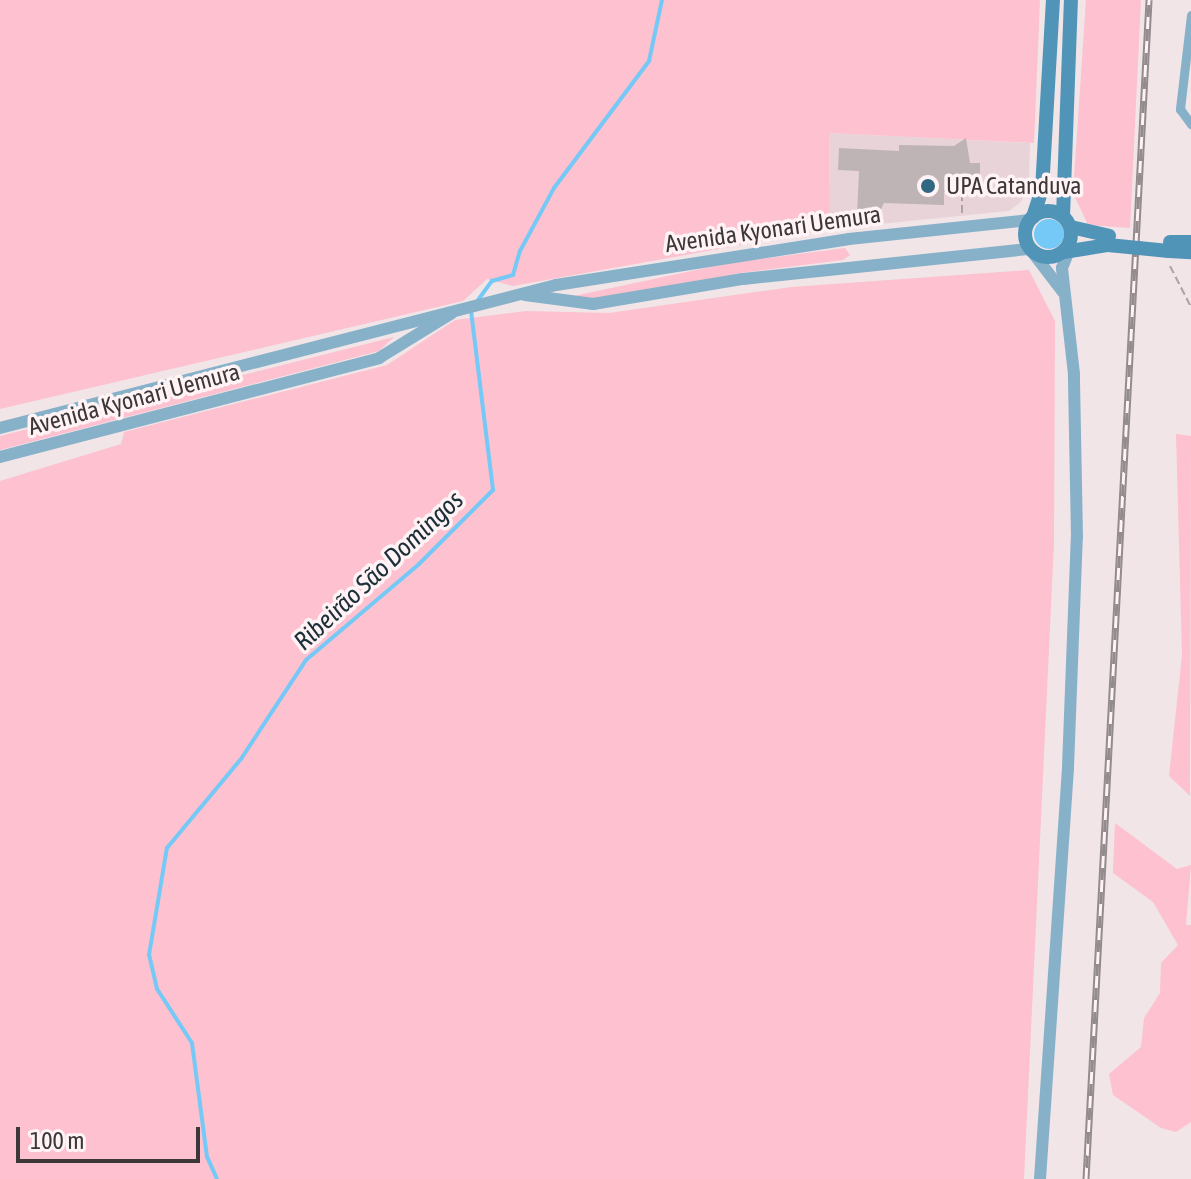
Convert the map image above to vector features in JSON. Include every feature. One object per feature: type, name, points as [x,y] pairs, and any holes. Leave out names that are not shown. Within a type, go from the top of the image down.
[{"type":"main road","points":[[1053,0],[1042,190],[1025,235],[1030,249],[1050,258],[1108,240]]},
{"type":"main road","points":[[1066,252],[1071,0]]},
{"type":"main road","points":[[1031,218],[1048,211],[1108,240],[1191,252]]},
{"type":"main road","points":[[1167,248],[1191,242]]},
{"type":"street","points":[[1191,15],[1180,109],[1191,124]]},
{"type":"street","name":"Avenida Kyonari Uemura","points":[[0,428],[429,314],[454,312],[556,285],[871,236],[1031,218]]},
{"type":"street","points":[[871,236],[871,264]]},
{"type":"street","name":"Avenida Kyonari Uemura","points":[[525,295],[593,304],[871,264],[1030,249]]},
{"type":"street","points":[[1030,249],[1066,296]]},
{"type":"street","points":[[1040,1179],[1068,767],[1077,537],[1074,374],[1062,268],[1066,252]]},
{"type":"street","name":"Avenida Kyonari Uemura","points":[[0,457],[379,358],[454,312]]},
{"type":"path","points":[[956,226],[956,219],[963,218],[962,193]]},
{"type":"path","points":[[1167,248],[1191,307]]},
{"type":"shaded area","points":[[0,0],[1040,0],[1034,143],[829,133],[830,229],[513,286],[487,279],[463,301],[0,409]]},
{"type":"shaded area","points":[[1086,0],[1141,0],[1130,228],[1088,225],[1073,193]]},
{"type":"shaded area","name":"UPA Catanduva","points":[[829,133],[1030,143],[1029,181],[1021,202],[1009,211],[830,229]]},
{"type":"shaded area","points":[[845,248],[850,255],[843,260],[740,273],[613,299],[569,297],[729,263]]},
{"type":"shaded area","points":[[1029,270],[1055,321],[1054,543],[1024,1179],[0,1179],[0,481],[121,444],[124,432],[387,365],[455,320],[526,311],[609,313],[791,287]]},
{"type":"shaded area","points":[[394,337],[379,351],[0,450],[0,436]]},
{"type":"shaded area","points":[[1176,434],[1191,436],[1190,796],[1169,776],[1182,655]]},
{"type":"shaded area","points":[[1115,823],[1177,869],[1191,865],[1186,925],[1191,925],[1191,1122],[1176,1132],[1161,1128],[1113,1095],[1109,1074],[1141,1047],[1144,1018],[1160,993],[1161,963],[1178,945],[1153,902],[1113,873]]},
{"type":"water","points":[[1049,219],[1060,223],[1064,234],[1060,245],[1049,249],[1038,245],[1034,234],[1038,223]]},
{"type":"building","points":[[966,138],[970,163],[980,163],[980,193],[944,192],[944,205],[884,203],[878,215],[857,214],[859,171],[838,170],[839,148],[899,151],[899,145],[954,146]]},
{"type":"waterway","name":"Ribeirão São Domingos","points":[[478,300],[492,281],[513,275],[520,251],[554,188],[649,61],[662,0]]},
{"type":"waterway","name":"Ribeirão São Domingos","points":[[217,1179],[207,1157],[192,1043],[157,989],[149,955],[167,848],[241,759],[306,660],[419,564],[493,490],[471,311]]},
{"type":"railway","points":[[1086,1179],[1149,0]]},
{"type":"place","name":"UPA Catanduva","points":[[928,186]]}]
